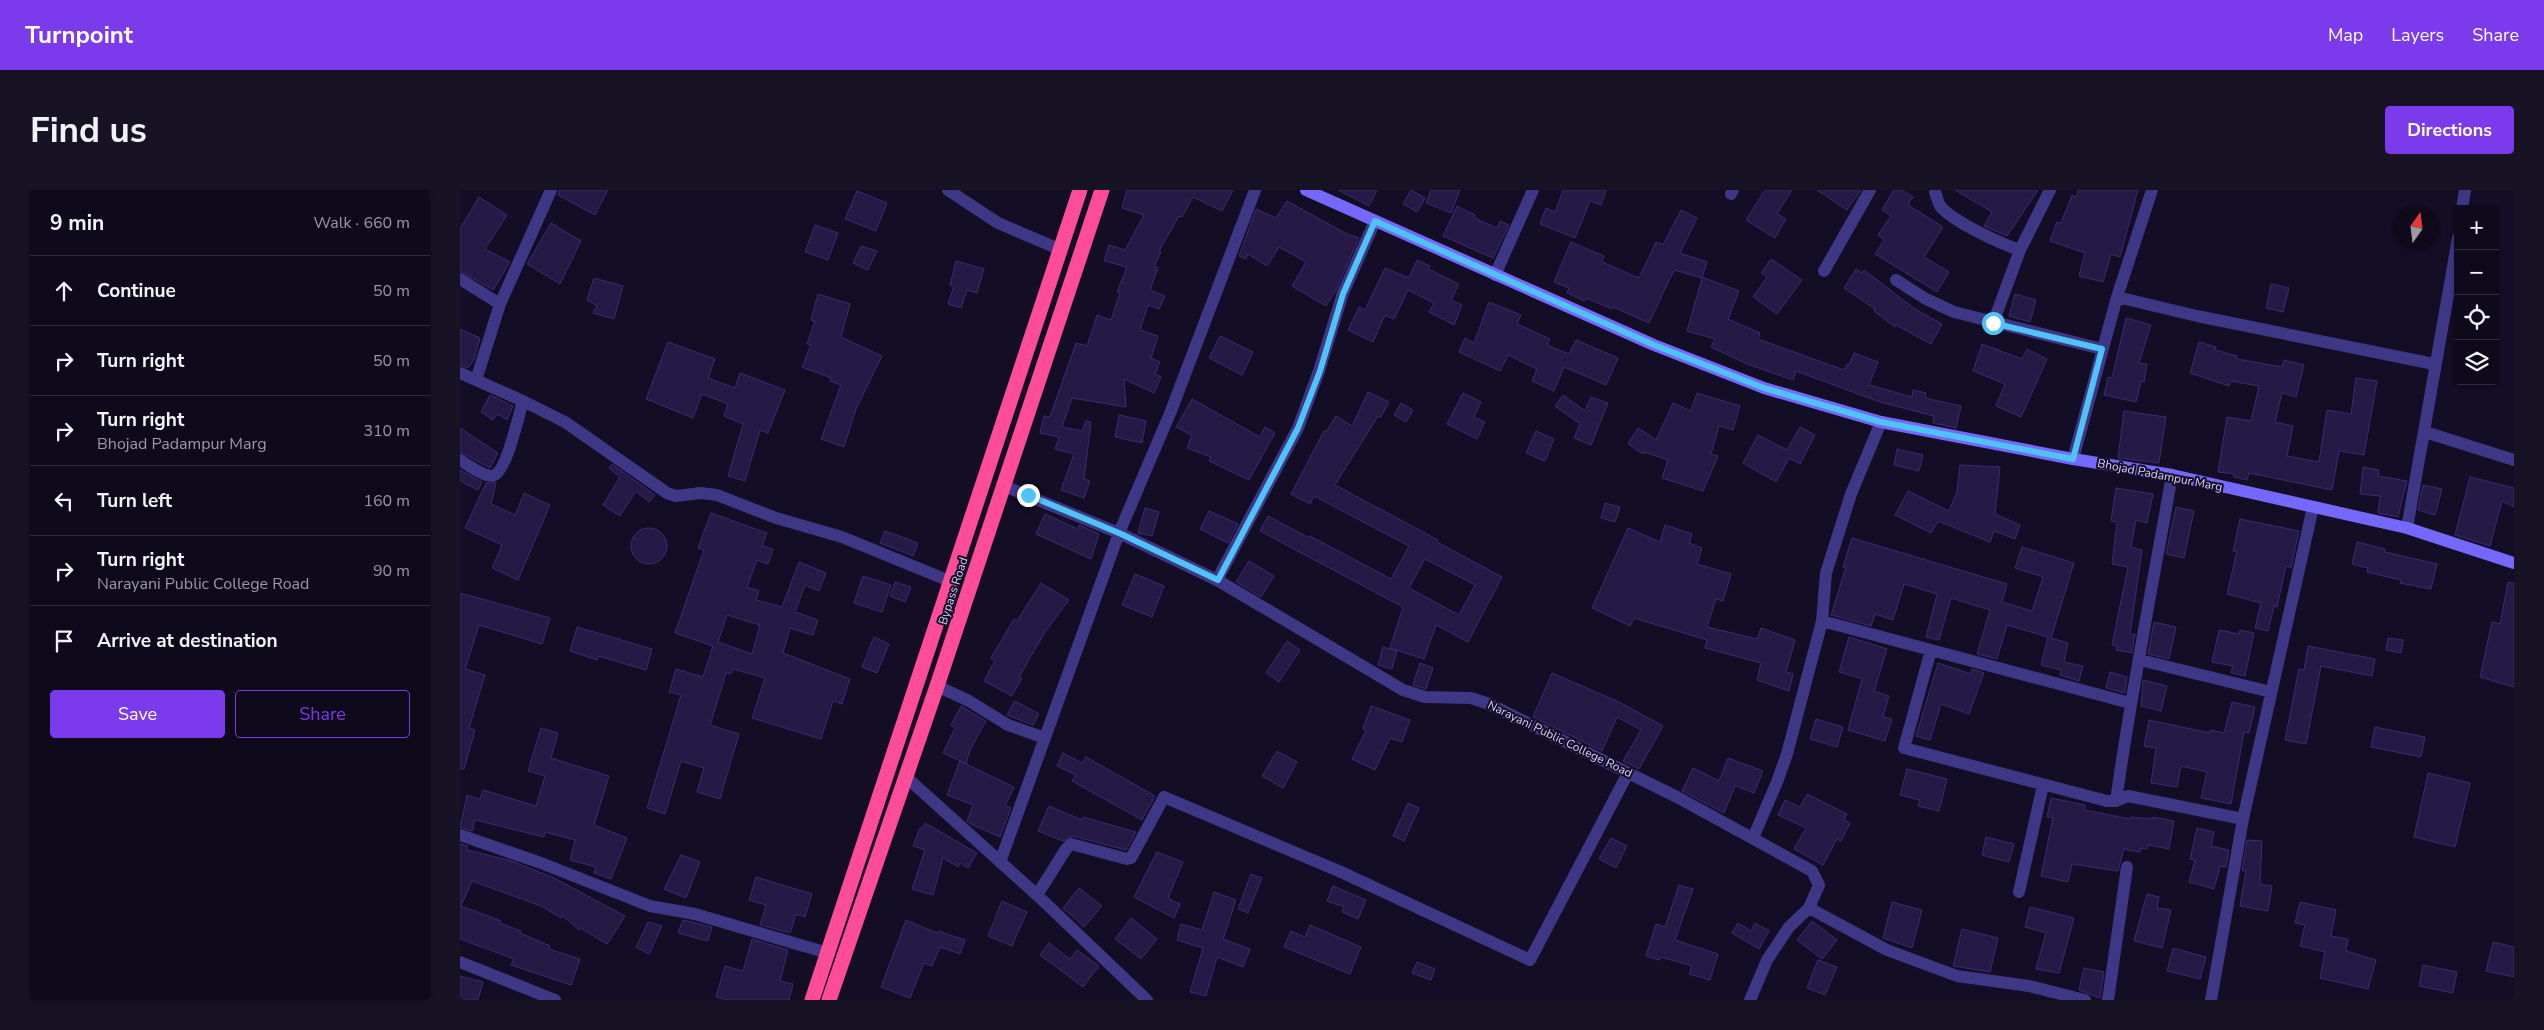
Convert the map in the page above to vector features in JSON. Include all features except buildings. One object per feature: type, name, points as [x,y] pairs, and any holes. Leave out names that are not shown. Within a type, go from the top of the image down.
[{"type":"highway","name":"Bypass Road","points":[[812,1000],[952,582],[1080,190]]},
{"type":"highway","name":"Bypass Road","points":[[829,1000],[904,776],[937,686],[1102,190]]},
{"type":"street","points":[[476,380],[500,304],[551,190]]},
{"type":"street","points":[[948,190],[998,223],[1059,250]]},
{"type":"street","points":[[1000,862],[1119,533],[1171,411],[1255,190]]},
{"type":"street","name":"Bhojad Padampur Marg","points":[[1306,190],[1495,276],[1714,370],[1764,388],[1881,422],[2073,459],[2172,475],[2407,528],[2514,564]]},
{"type":"street","points":[[1495,276],[1533,190]]},
{"type":"street","points":[[1824,271],[1870,190]]},
{"type":"street","points":[[1993,323],[2020,250],[2050,190]]},
{"type":"street","points":[[2073,459],[2117,297],[2152,190]]},
{"type":"street","points":[[2463,205],[2465,190]]},
{"type":"street","points":[[1934,191],[1941,206],[1953,216],[2001,244],[2020,250]]},
{"type":"street","points":[[1218,580],[1298,428],[1320,371],[1343,294],[1375,221]]},
{"type":"street","points":[[2407,528],[2425,432],[2434,364],[2456,250]]},
{"type":"street","points":[[460,279],[500,304]]},
{"type":"street","points":[[1896,280],[1926,299],[1954,312],[2102,349]]},
{"type":"street","points":[[2117,297],[2197,316],[2434,364]]},
{"type":"street","points":[[460,373],[523,400],[565,422],[667,493],[676,496],[701,493],[717,495],[776,518],[842,537],[952,582]]},
{"type":"street","points":[[460,460],[487,474],[493,476],[498,473],[504,464],[523,400]]},
{"type":"street","points":[[1753,838],[1778,782],[1787,754],[1822,621],[1826,573],[1851,494],[1881,422]]},
{"type":"street","points":[[2425,432],[2514,460]]},
{"type":"street","points":[[2116,801],[2130,703],[2140,660],[2172,475]]},
{"type":"street","name":"Narayani Public College Road","points":[[1004,486],[1119,533],[1218,580],[1403,690],[1425,697],[1471,698],[1488,704],[1628,773],[1812,871],[1819,886],[1809,908],[1778,941],[1767,960],[1750,1000]]},
{"type":"street","points":[[2210,1000],[2243,818],[2314,507]]},
{"type":"street","points":[[1822,621],[2130,703]]},
{"type":"street","points":[[1931,650],[1904,748],[2043,785],[2116,801],[2128,796],[2243,818]]},
{"type":"street","points":[[2140,660],[2271,692]]},
{"type":"street","points":[[937,686],[969,701],[1008,725],[1045,738]]},
{"type":"street","points":[[1037,895],[1071,844],[1127,859],[1131,858],[1164,797],[1340,872],[1530,960],[1628,773]]},
{"type":"street","points":[[904,776],[1037,895],[1148,1000]]},
{"type":"street","points":[[2019,892],[2043,785]]},
{"type":"street","points":[[460,835],[541,862],[650,906],[695,914],[828,953]]},
{"type":"street","points":[[2108,1000],[2127,867]]},
{"type":"street","points":[[1809,908],[1887,950],[1957,976],[2029,986],[2085,1000]]},
{"type":"street","points":[[460,962],[555,1000]]},
{"type":"route","points":[[1028,495],[1119,533],[1218,580],[1298,428],[1320,371],[1343,294],[1375,221],[1495,276],[1654,345],[1764,388],[1881,422],[2073,459],[2102,349],[1993,323]]}]
